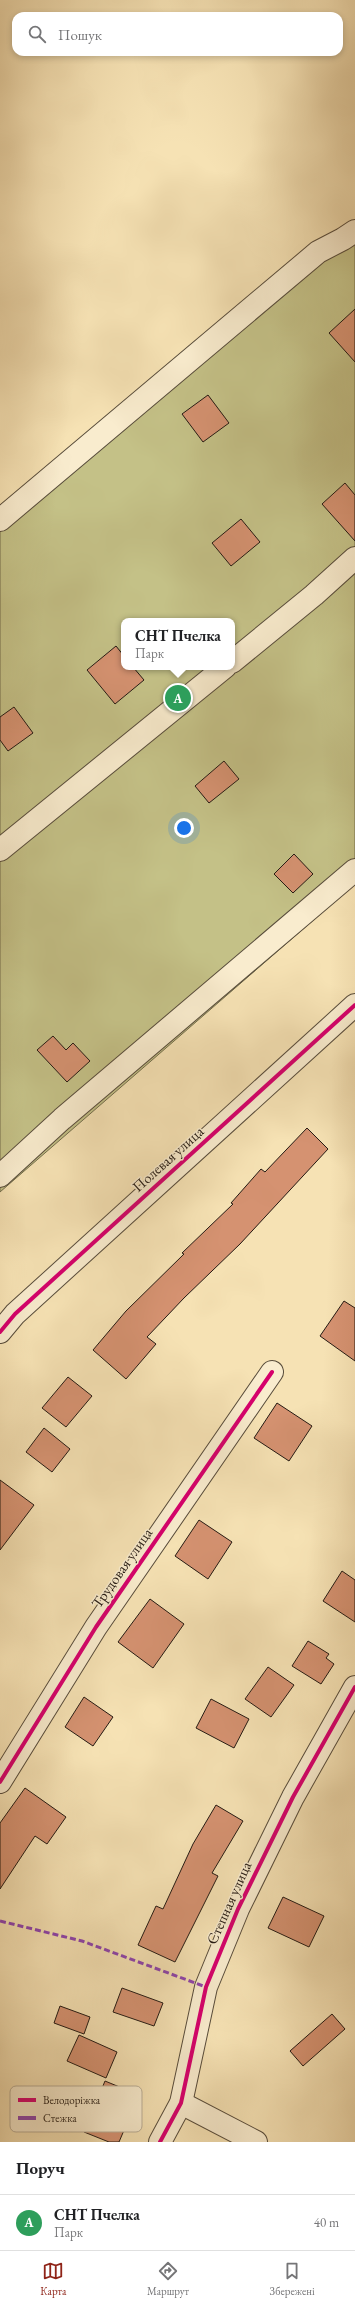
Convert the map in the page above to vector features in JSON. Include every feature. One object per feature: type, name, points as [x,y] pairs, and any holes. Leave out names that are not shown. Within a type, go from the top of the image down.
[{"type":"street","points":[[0,520],[318,252],[355,231]]},
{"type":"street","points":[[235,660],[314,595],[355,558]]},
{"type":"street","points":[[0,850],[221,670]]},
{"type":"street","points":[[0,1176],[68,1114],[355,870]]},
{"type":"street","name":"Полевая улица","points":[[0,1332],[15,1314],[355,1005]]},
{"type":"street","name":"Трудовая улица","points":[[0,1782],[96,1627],[272,1372]]},
{"type":"street","name":"Степная улица","points":[[160,2142],[181,2102],[206,1987],[235,1916],[293,1797],[355,1687]]},
{"type":"street","points":[[181,2102],[256,2142]]},
{"type":"shaded area","points":[[355,233],[355,884],[0,1192],[0,513]]},
{"type":"building","points":[[355,309],[355,362],[329,333]]},
{"type":"building","points":[[208,395],[229,423],[203,442],[182,414]]},
{"type":"building","points":[[345,483],[355,495],[355,541],[322,504]]},
{"type":"building","points":[[241,519],[260,542],[231,566],[212,543]]},
{"type":"building","points":[[116,646],[121,652],[121,670],[136,670],[144,680],[115,704],[87,670]]},
{"type":"building","points":[[14,707],[33,733],[8,751],[0,740],[0,717]]},
{"type":"building","points":[[224,761],[239,779],[209,803],[195,786]]},
{"type":"building","points":[[294,854],[313,874],[293,893],[274,874]]},
{"type":"building","points":[[53,1036],[66,1050],[73,1043],[90,1061],[67,1082],[37,1050]]},
{"type":"building","points":[[307,1128],[328,1149],[240,1244],[184,1298],[147,1337],[156,1344],[126,1379],[93,1350],[126,1311],[184,1254],[182,1253],[233,1204],[231,1203],[261,1169],[265,1172]]},
{"type":"building","points":[[344,1301],[355,1308],[355,1361],[320,1336]]},
{"type":"building","points":[[68,1377],[92,1396],[66,1427],[42,1408]]},
{"type":"building","points":[[277,1403],[312,1426],[289,1461],[254,1438]]},
{"type":"building","points":[[44,1428],[70,1449],[52,1472],[26,1452]]},
{"type":"building","points":[[0,1480],[34,1505],[0,1550]]},
{"type":"building","points":[[199,1520],[232,1542],[208,1579],[175,1556]]},
{"type":"building","points":[[342,1571],[355,1580],[355,1622],[323,1601]]},
{"type":"building","points":[[150,1599],[184,1624],[153,1668],[118,1642]]},
{"type":"building","points":[[308,1641],[329,1654],[326,1658],[334,1664],[321,1684],[292,1666]]},
{"type":"building","points":[[268,1667],[294,1685],[271,1717],[245,1699]]},
{"type":"building","points":[[84,1697],[113,1717],[93,1746],[65,1727]]},
{"type":"building","points":[[211,1699],[249,1719],[234,1748],[196,1728]]},
{"type":"building","points":[[25,1788],[66,1817],[47,1844],[35,1836],[0,1889],[0,1823]]},
{"type":"building","points":[[216,1805],[243,1821],[212,1873],[218,1876],[175,1962],[138,1945],[156,1906],[163,1909],[193,1844]]},
{"type":"building","points":[[283,1897],[324,1916],[309,1947],[268,1928]]},
{"type":"building","points":[[122,1988],[163,2003],[154,2026],[113,2012]]},
{"type":"building","points":[[60,2006],[90,2017],[84,2034],[54,2023]]},
{"type":"building","points":[[332,2014],[345,2029],[303,2066],[290,2051]]},
{"type":"building","points":[[79,2035],[117,2052],[106,2078],[67,2061]]},
{"type":"building","points":[[105,2081],[117,2086],[103,2086]]},
{"type":"building","points":[[84,2132],[123,2132],[119,2142],[109,2142]]},
{"type":"marked path","points":[[0,1921],[82,1941],[206,1987]]},
{"type":"cycle path","points":[[0,1332],[15,1314],[355,1005]]},
{"type":"cycle path","points":[[0,1782],[96,1627],[272,1372]]},
{"type":"cycle path","points":[[160,2142],[181,2103],[206,1987],[238,1909],[293,1797],[355,1687]]},
{"type":"place","name":"СНТ Пчелка","points":[[178,698]]}]
